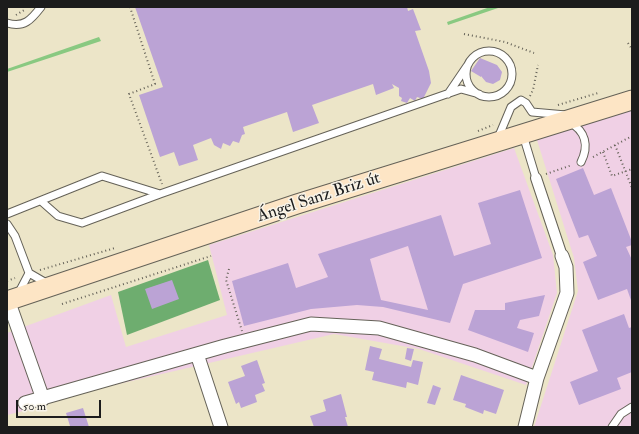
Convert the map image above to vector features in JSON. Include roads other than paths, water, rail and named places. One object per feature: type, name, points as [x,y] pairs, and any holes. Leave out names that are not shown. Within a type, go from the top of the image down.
[{"type":"main road","name":"Ángel Sanz Briz út","points":[[10,299],[297,204],[495,144],[632,100]]},
{"type":"street","points":[[525,427],[537,378],[567,293],[566,267],[536,178]]},
{"type":"street","points":[[10,299],[43,398]]},
{"type":"street","points":[[26,403],[197,354],[311,324],[379,328],[475,355],[537,378]]},
{"type":"street","points":[[197,354],[221,427]]},
{"type":"lane","points":[[7,29],[33,17],[41,7]]},
{"type":"lane","points":[[9,20],[16,26]]},
{"type":"lane","points":[[41,201],[58,216],[82,223],[162,193],[448,94],[461,89],[487,96],[501,92],[510,80],[510,66],[506,59],[493,51],[478,53],[468,64],[448,94]]},
{"type":"lane","points":[[468,64],[466,78],[469,85],[479,94]]},
{"type":"lane","points":[[495,144],[511,107],[521,100],[526,103],[532,112],[558,114],[572,119],[584,136],[586,146],[581,162]]},
{"type":"lane","points":[[523,135],[536,178]]},
{"type":"lane","points":[[7,214],[102,176],[162,193]]},
{"type":"lane","points":[[7,224],[15,236],[29,273],[51,286]]},
{"type":"lane","points":[[10,299],[29,273]]},
{"type":"lane","points":[[612,427],[621,414],[632,407]]}]
